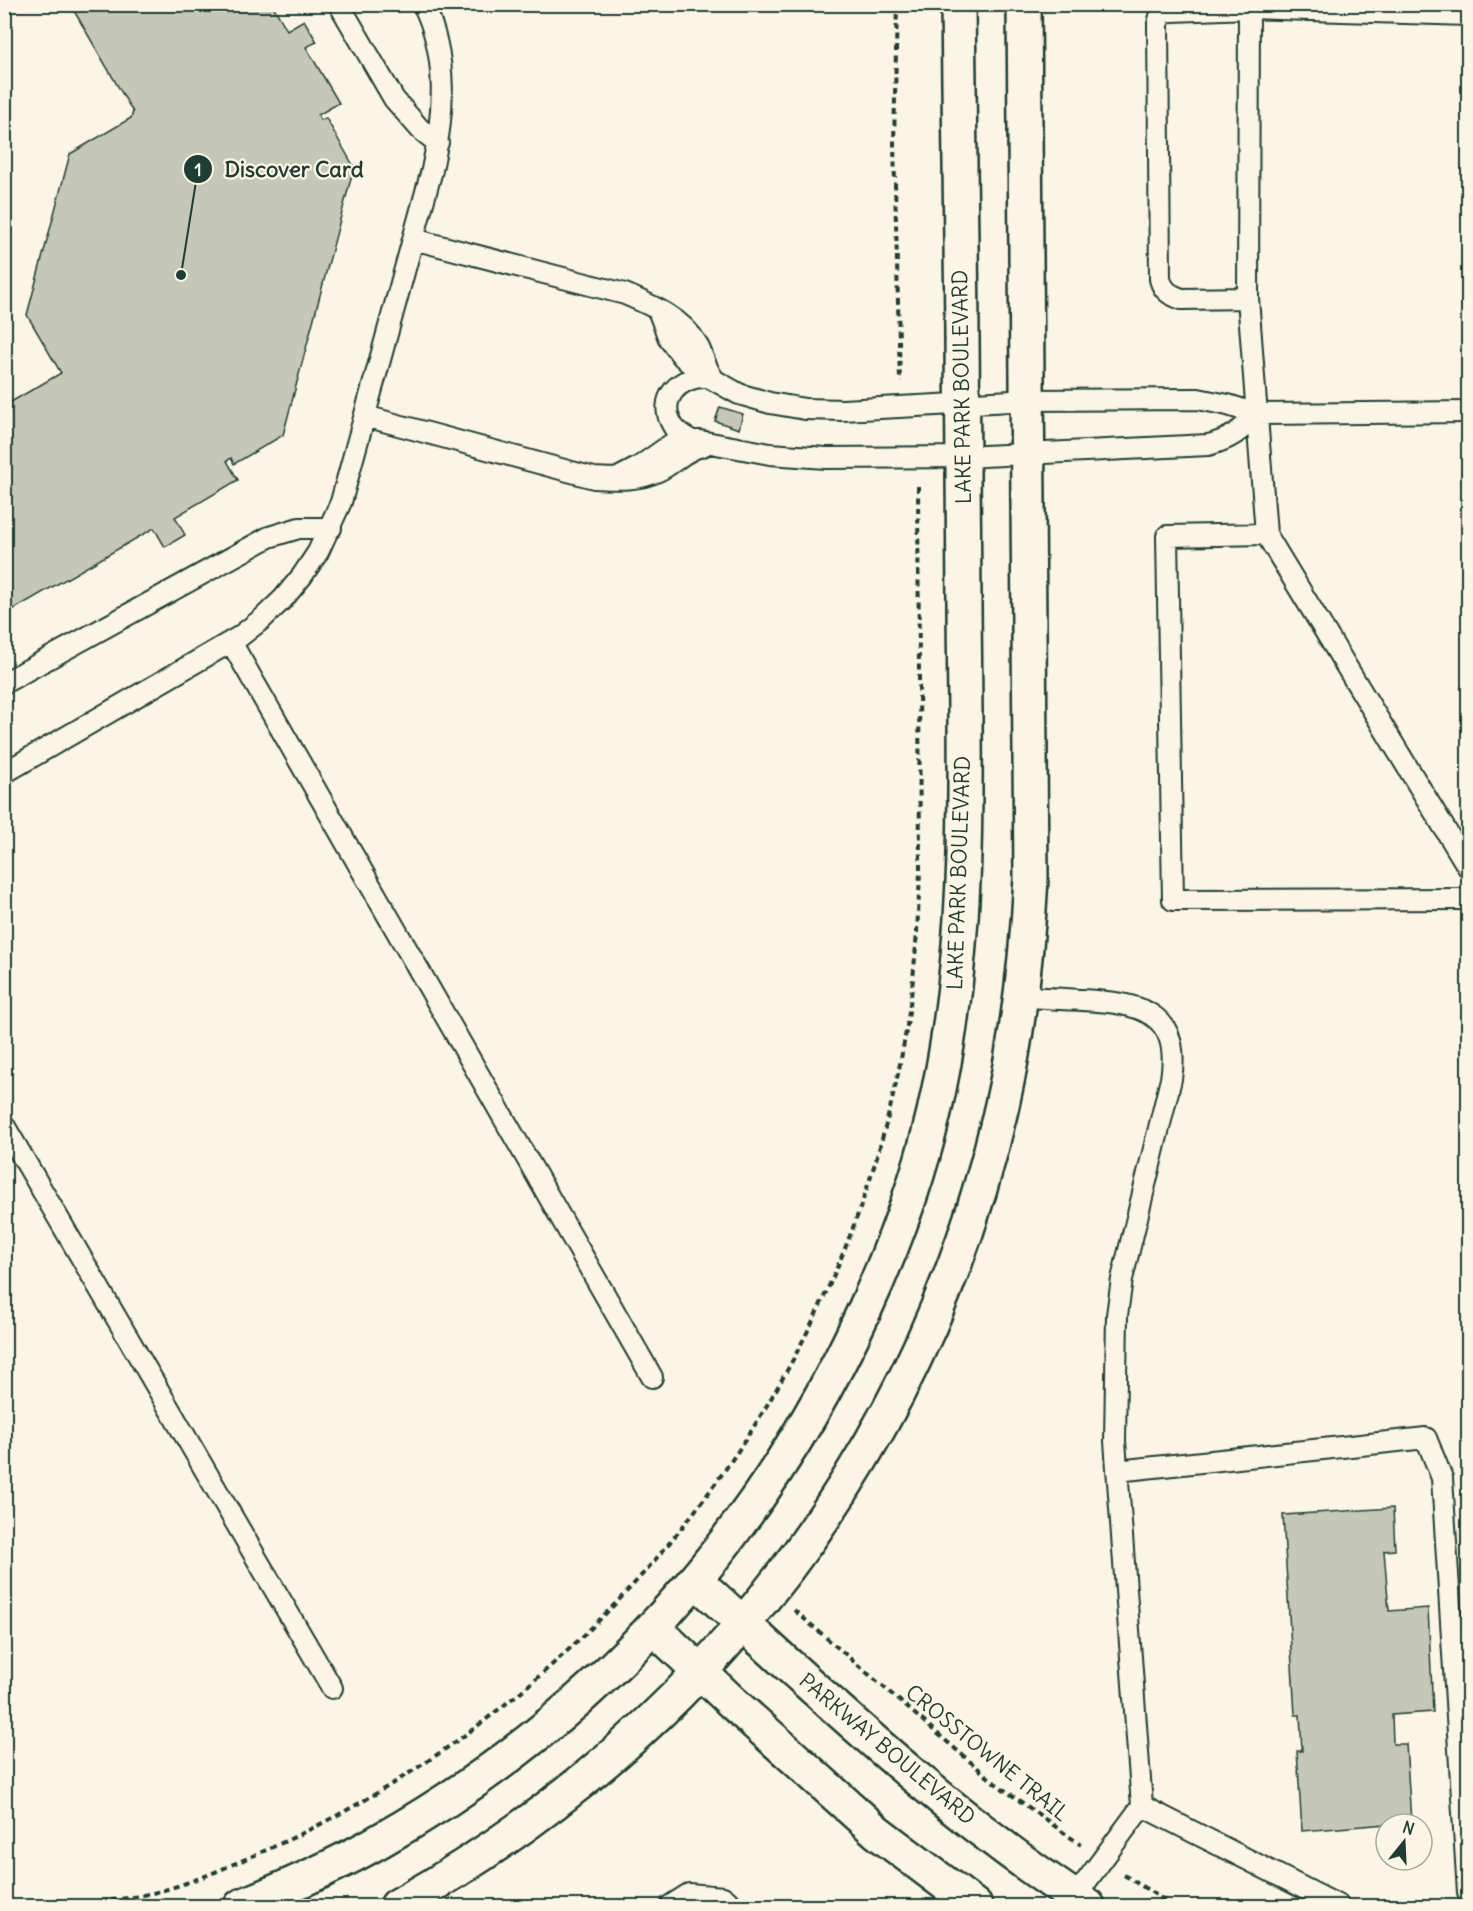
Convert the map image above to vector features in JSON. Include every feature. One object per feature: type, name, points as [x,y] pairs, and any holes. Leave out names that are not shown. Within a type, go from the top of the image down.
[{"type":"street","name":"LAKE PARK BOULEVARD","points":[[241,1906],[379,1842],[461,1791],[509,1757],[558,1717],[654,1628],[746,1516],[807,1423],[850,1342],[903,1218],[938,1094],[950,1031],[958,968],[962,907],[965,773],[958,4]]},
{"type":"street","points":[[397,1906],[470,1864],[566,1796],[654,1719],[744,1624],[820,1524],[860,1462],[924,1340],[949,1281],[970,1222],[1003,1103],[1021,996],[1028,938],[1031,878],[1024,4]]},
{"type":"street","name":"PARKWAY BOULEVARD","points":[[695,1580],[871,1739],[941,1798],[1006,1849],[1081,1902]]},
{"type":"street","points":[[654,1628],[877,1832],[975,1906]]},
{"type":"lane","points":[[339,4],[394,99],[420,129],[438,143]]},
{"type":"lane","points":[[4,773],[231,642],[262,619],[283,599],[318,552],[341,502],[438,143],[442,89],[440,63],[435,38],[423,4]]},
{"type":"lane","points":[[1248,298],[1182,299],[1162,288],[1160,279],[1158,24],[1161,13],[1249,8],[1468,15]]},
{"type":"lane","points":[[1249,8],[1248,298],[1266,534],[1468,867]]},
{"type":"lane","points":[[413,239],[624,294],[674,319],[688,332],[712,379]]},
{"type":"lane","points":[[692,441],[673,428],[668,405],[671,394],[678,385],[697,376],[712,379],[754,400],[805,409],[843,410],[1028,399],[1198,399],[1256,414],[1468,412]]},
{"type":"lane","points":[[618,478],[639,467],[673,443],[692,441],[798,457],[963,457],[1028,454],[1208,445],[1236,435],[1256,414]]},
{"type":"lane","points":[[365,416],[594,478],[633,479],[647,476],[684,453],[714,444]]},
{"type":"lane","points":[[4,682],[269,537],[299,528],[331,528]]},
{"type":"lane","points":[[1266,534],[1167,536],[1173,900],[1468,898]]},
{"type":"lane","points":[[231,642],[652,1377]]},
{"type":"lane","points":[[1021,996],[1115,1001],[1138,1007],[1151,1014],[1161,1025],[1173,1051],[1171,1079],[1119,1296],[1115,1441],[1142,1806],[1102,1860],[1081,1902]]},
{"type":"lane","points":[[4,1125],[332,1688]]},
{"type":"lane","points":[[1117,1472],[1426,1438],[1442,1478],[1460,1617],[1468,1893]]},
{"type":"lane","points":[[1142,1806],[1339,1906]]},
{"type":"lane","points":[[670,1906],[689,1894],[723,1897],[734,1906]]},
{"type":"path","points":[[897,4],[894,144],[899,381]]},
{"type":"path","points":[[58,1906],[126,1899],[186,1884],[289,1840],[385,1789],[448,1748],[554,1665],[639,1579],[703,1502],[774,1396],[822,1301],[870,1177],[892,1098],[906,1027],[918,923],[918,484]]},
{"type":"path","name":"CROSSTOWNE TRAIL","points":[[793,1609],[995,1783],[1102,1860],[1174,1906]]},
{"type":"building","points":[[70,4],[272,4],[287,30],[304,20],[317,42],[306,47],[339,103],[318,115],[321,120],[326,118],[354,167],[283,435],[234,464],[231,458],[227,461],[238,480],[175,517],[185,535],[165,547],[154,528],[4,615],[4,406],[61,373],[27,315],[70,154],[131,118],[133,112]]},
{"type":"building","points":[[720,407],[743,414],[739,429],[715,421]]},
{"type":"building","points":[[1393,1508],[1395,1550],[1384,1551],[1389,1611],[1428,1608],[1433,1712],[1392,1715],[1393,1744],[1406,1744],[1410,1812],[1374,1812],[1374,1825],[1302,1831],[1297,1751],[1302,1751],[1300,1715],[1295,1715],[1283,1515]]},
{"type":"place","name":"Discover Card","points":[[181,275]]}]
